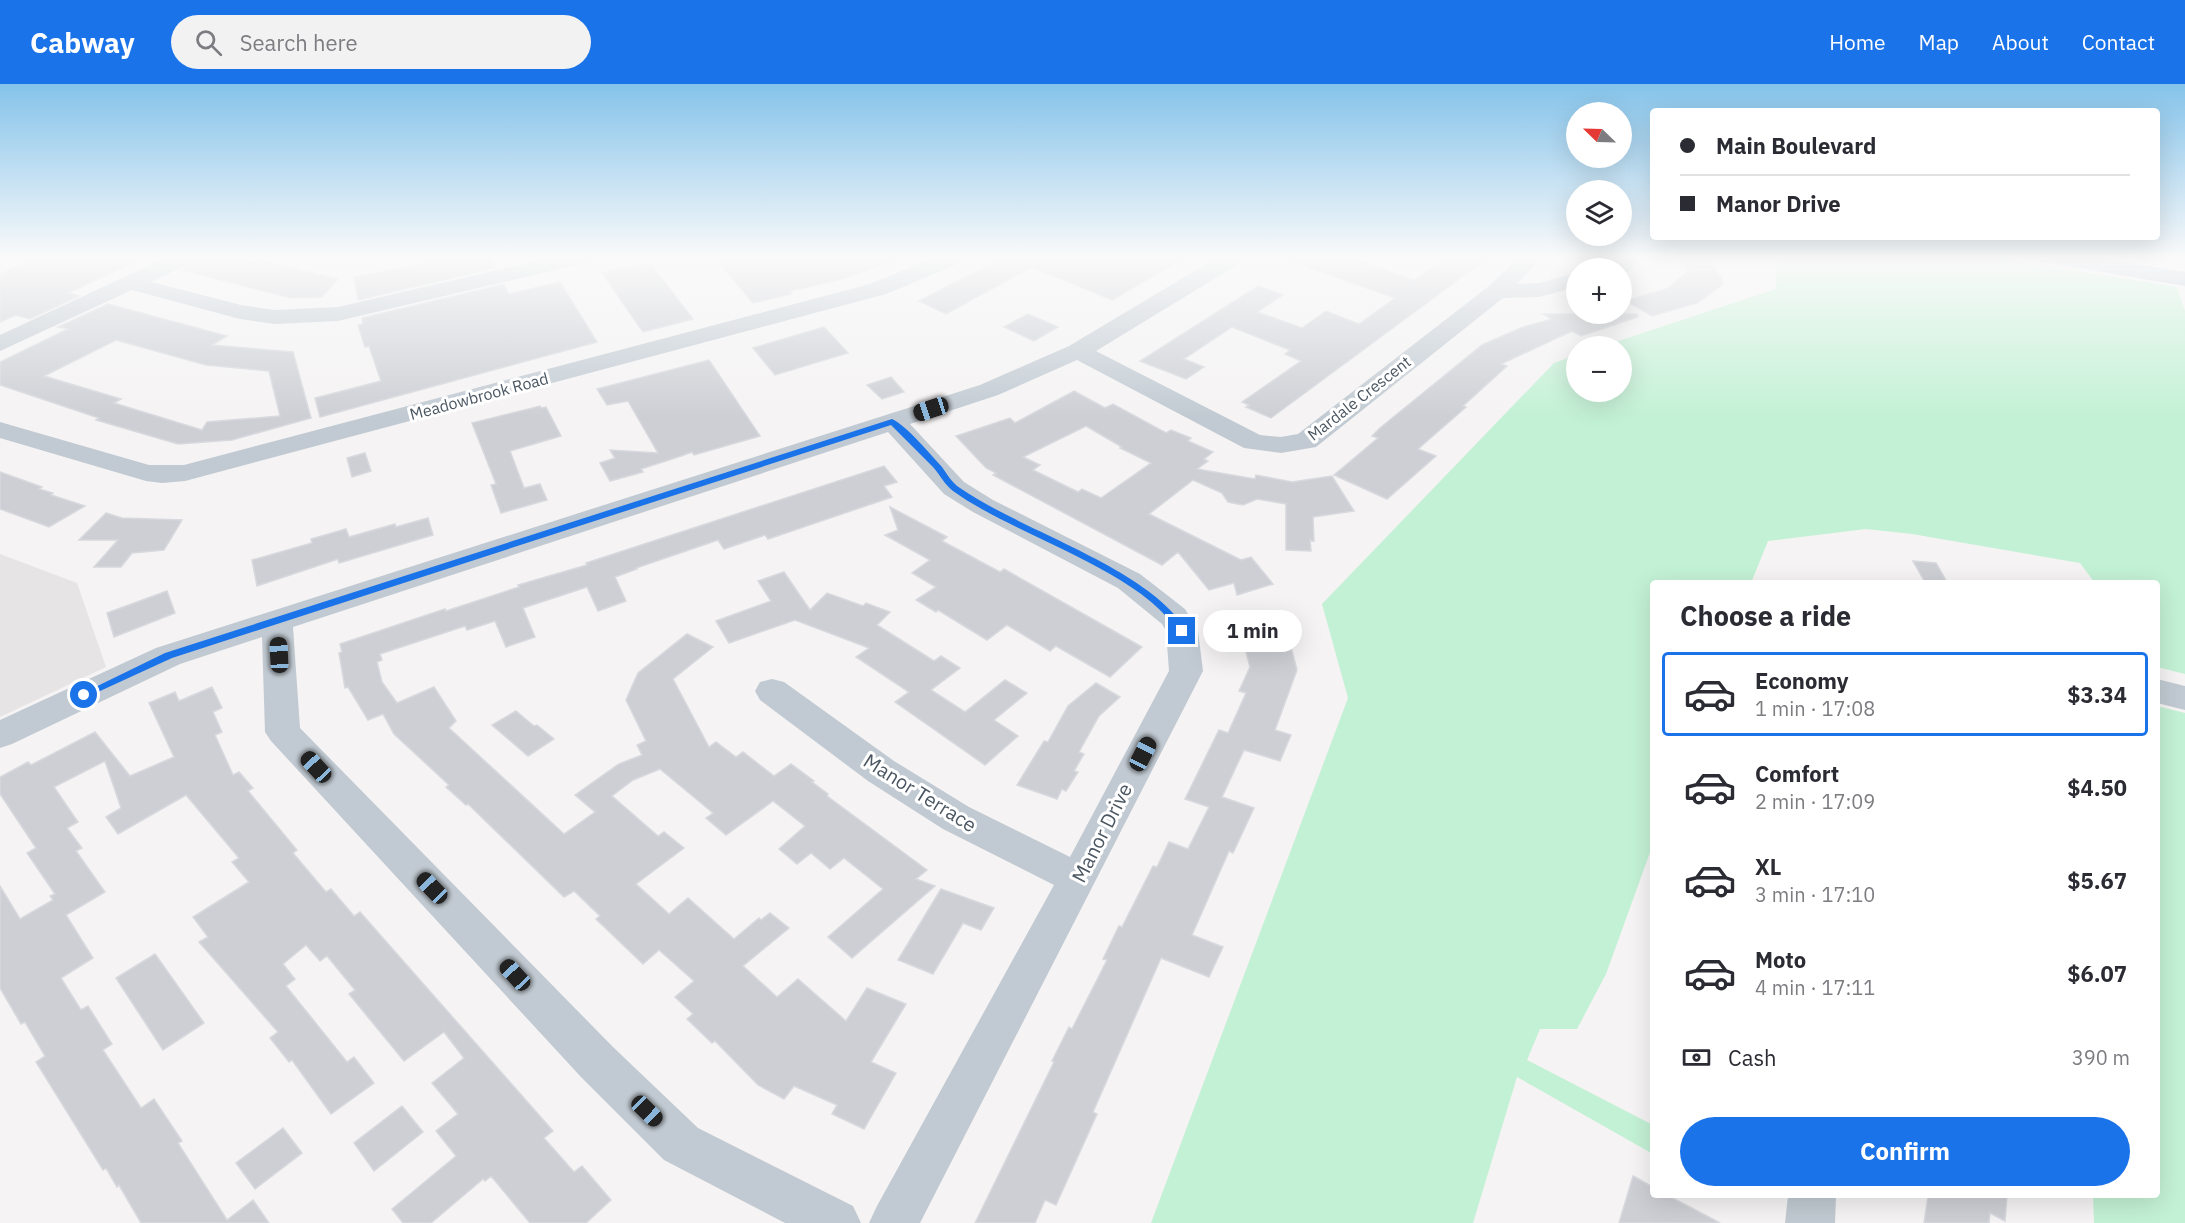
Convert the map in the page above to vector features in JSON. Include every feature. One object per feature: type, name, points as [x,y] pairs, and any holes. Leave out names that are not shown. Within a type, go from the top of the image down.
[{"type":"street","points":[[0,344],[72,310]]},
{"type":"street","points":[[233,310],[275,317],[338,314],[354,310]]},
{"type":"street","name":"Meadowbrook Road","points":[[0,430],[112,465],[146,473],[162,475],[185,473],[798,310]]},
{"type":"street","points":[[0,735],[168,656],[989,390],[1078,351],[1146,310]]},
{"type":"street","name":"Mardale Crescent","points":[[1078,351],[1254,442],[1281,445],[1306,441],[1473,310]]},
{"type":"street","name":"Manor Drive","points":[[892,422],[937,467],[954,488],[982,506],[1129,581],[1174,617],[1182,631],[1186,671],[894,1223]]},
{"type":"street","points":[[277,620],[283,732],[597,1062],[681,1143],[836,1223]]},
{"type":"street","name":"Manor Terrace","points":[[772,691],[881,771],[956,818],[1078,879]]},
{"type":"street","points":[[2160,692],[2185,698]]},
{"type":"street","points":[[1810,1223],[1812,1198]]},
{"type":"shaded area","points":[[0,554],[77,583],[106,667],[0,717]]},
{"type":"green space","points":[[1712,310],[2185,310],[2185,674],[2160,668],[2160,580],[2093,580],[2080,563],[1912,534],[1866,529],[1768,541],[1752,580],[1650,580],[1650,852],[1606,974],[1577,1029],[1540,1029],[1527,1060],[1650,1123],[1650,1152],[1517,1077],[1473,1223],[1151,1223],[1348,698],[1322,604],[1554,363],[1566,359],[1566,402],[1632,402],[1632,336]]},
{"type":"green space","points":[[2160,707],[2185,713],[2185,1223],[2094,1223],[2093,1198],[2160,1198]]},
{"type":"building","points":[[0,310],[49,310],[30,319],[16,315],[0,322]]},
{"type":"building","points":[[95,310],[131,310],[227,336],[212,345],[293,352],[311,418],[232,440],[178,444],[96,420],[99,418],[0,385],[0,362],[68,329],[58,327]],"holes":[[[116,340],[206,365],[269,371],[280,416],[207,422],[202,430],[114,403],[121,399],[44,376]]]},
{"type":"building","points":[[395,310],[577,310],[597,342],[320,417],[315,398],[381,381],[369,346],[365,347],[358,325],[363,324],[362,318]]},
{"type":"building","points":[[628,310],[686,310],[693,319],[643,332]]},
{"type":"building","points":[[938,310],[953,310],[946,314]]},
{"type":"building","points":[[1220,310],[1260,310],[1257,312],[1302,328],[1326,311],[1359,324],[1378,310],[1417,310],[1271,418],[1246,407],[1249,405],[1242,402],[1301,361],[1285,354],[1290,350],[1232,327],[1184,359],[1204,367],[1186,379],[1140,361]]},
{"type":"building","points":[[1642,310],[1672,310],[1652,316]]},
{"type":"building","points":[[1028,314],[1058,327],[1034,341],[1004,327]]},
{"type":"building","points":[[1543,314],[1566,314],[1566,324],[1617,324],[1581,336],[1572,331],[1501,364],[1507,366],[1463,406],[1466,407],[1418,449],[1436,456],[1387,499],[1334,475],[1378,438],[1372,436],[1380,428],[1482,345],[1523,327],[1552,319]]},
{"type":"building","points":[[824,327],[848,353],[775,375],[753,348]]},
{"type":"building","points":[[709,360],[760,436],[694,455],[692,452],[641,469],[643,472],[610,481],[600,463],[615,458],[610,450],[658,453],[628,401],[607,405],[597,389]]},
{"type":"building","points":[[891,377],[904,392],[882,399],[867,385]]},
{"type":"building","points":[[1074,391],[1105,408],[1113,404],[1166,433],[1171,430],[1191,438],[1188,441],[1213,452],[1204,459],[1208,461],[1197,469],[1255,479],[1256,475],[1292,482],[1332,476],[1354,511],[1313,517],[1314,541],[1310,540],[1311,551],[1286,550],[1286,504],[1257,499],[1243,505],[1228,502],[1222,493],[1193,480],[1149,514],[1241,560],[1251,557],[1273,584],[1237,595],[1234,583],[1209,590],[1178,552],[1162,565],[993,475],[996,473],[986,468],[956,436],[1010,418],[1015,423]],"holes":[[[1086,426],[1122,447],[1120,448],[1151,463],[1101,498],[1082,489],[1078,492],[1033,470],[1040,465],[1023,457]]]},
{"type":"building","points":[[540,406],[541,408],[546,407],[561,436],[510,451],[524,488],[540,484],[547,500],[501,513],[491,485],[496,484],[472,423]]},
{"type":"building","points":[[365,453],[371,471],[352,477],[347,458]]},
{"type":"building","points":[[884,466],[897,482],[884,486],[892,497],[768,539],[765,535],[724,549],[718,540],[636,568],[615,577],[626,601],[598,611],[587,587],[523,608],[535,637],[506,647],[495,621],[467,630],[465,626],[380,654],[382,660],[377,662],[382,682],[397,703],[434,687],[456,721],[449,728],[564,834],[595,812],[575,795],[619,764],[642,755],[637,745],[646,741],[626,700],[638,673],[687,634],[713,647],[673,679],[709,747],[716,742],[736,757],[743,752],[774,776],[791,764],[814,781],[812,782],[828,794],[827,796],[927,870],[916,879],[935,886],[852,958],[828,937],[883,889],[844,858],[830,869],[811,853],[797,864],[779,849],[805,826],[773,801],[726,835],[706,818],[713,813],[660,769],[633,780],[612,796],[658,836],[664,832],[684,848],[636,884],[669,914],[688,898],[734,939],[759,918],[761,920],[770,913],[789,928],[743,966],[777,997],[798,979],[846,1021],[867,988],[906,1004],[871,1062],[896,1073],[864,1129],[832,1114],[837,1105],[794,1086],[784,1099],[758,1085],[715,1041],[712,1043],[687,1019],[693,1014],[675,997],[694,981],[659,950],[643,964],[596,919],[600,916],[574,891],[564,897],[468,804],[466,805],[446,787],[449,785],[394,734],[383,714],[368,720],[348,687],[345,688],[339,653],[342,652],[340,644]]},
{"type":"building","points":[[0,472],[42,487],[39,489],[53,493],[51,495],[85,506],[49,527],[0,509]]},
{"type":"building","points":[[890,507],[947,537],[942,541],[1000,572],[1004,569],[1142,647],[1110,677],[1056,646],[1050,651],[1007,625],[987,640],[938,610],[936,612],[916,600],[936,587],[912,573],[930,560],[885,535],[898,530]]},
{"type":"building","points":[[106,513],[122,518],[182,520],[164,550],[132,553],[121,567],[94,567],[118,540],[79,540]]},
{"type":"building","points":[[428,518],[433,535],[339,563],[338,559],[257,586],[252,560],[312,543],[311,539],[346,529],[349,537],[395,524],[396,527]]},
{"type":"building","points":[[1913,561],[1936,563],[1946,580],[1924,580]]},
{"type":"building","points":[[784,572],[810,610],[827,593],[863,606],[866,603],[890,612],[877,625],[934,661],[941,656],[960,668],[931,690],[965,712],[1005,680],[1027,693],[994,720],[1018,736],[985,765],[895,702],[909,692],[856,657],[869,648],[795,620],[729,643],[716,621],[771,601],[758,581]]},
{"type":"building","points":[[167,591],[175,613],[114,637],[107,613]]},
{"type":"building","points":[[1277,616],[1283,636],[1288,636],[1297,670],[1275,730],[1291,735],[1280,761],[1244,750],[1222,797],[1254,808],[1233,853],[1229,851],[1192,935],[1223,947],[1209,977],[1161,958],[1093,1112],[1097,1114],[1056,1205],[1045,1200],[1035,1223],[975,1223],[1069,1027],[1072,1029],[1107,960],[1103,959],[1119,926],[1122,927],[1153,866],[1157,867],[1169,842],[1188,849],[1209,807],[1185,799],[1219,730],[1228,733],[1246,693],[1239,691],[1250,667],[1241,634],[1246,633],[1243,618]]},
{"type":"building","points":[[1096,683],[1120,697],[1099,716],[1079,752],[1084,754],[1074,771],[1078,772],[1066,791],[1062,789],[1057,799],[1017,785],[1044,741],[1048,742],[1068,706]]},
{"type":"building","points":[[212,687],[222,708],[213,712],[222,732],[215,735],[233,775],[239,772],[253,788],[248,791],[297,850],[293,853],[326,892],[331,889],[354,916],[360,912],[553,1131],[544,1138],[574,1172],[582,1166],[611,1200],[586,1223],[530,1223],[491,1176],[485,1181],[483,1179],[431,1223],[403,1223],[392,1209],[456,1156],[436,1131],[458,1114],[432,1083],[464,1058],[444,1032],[404,1061],[349,994],[355,990],[327,956],[320,961],[306,945],[283,964],[295,979],[286,986],[347,1062],[354,1057],[374,1083],[331,1114],[292,1060],[289,1062],[270,1038],[278,1032],[199,942],[208,937],[193,917],[249,882],[232,862],[239,858],[186,795],[118,834],[106,817],[121,808],[105,761],[54,787],[78,822],[67,828],[82,848],[76,851],[105,892],[66,915],[93,958],[61,978],[81,1010],[88,1006],[112,1044],[103,1050],[141,1108],[154,1099],[182,1141],[178,1143],[227,1220],[253,1200],[269,1223],[141,1223],[119,1185],[117,1187],[106,1168],[103,1170],[36,1062],[45,1056],[25,1022],[21,1024],[0,988],[0,886],[20,919],[53,900],[50,896],[55,894],[27,853],[36,848],[0,794],[0,777],[28,762],[31,765],[95,732],[130,776],[174,757],[149,703],[175,692],[179,701]]},
{"type":"building","points":[[516,711],[554,739],[528,756],[492,725]]},
{"type":"building","points":[[941,889],[994,908],[981,930],[963,923],[933,974],[898,960]]},
{"type":"building","points":[[155,954],[204,1023],[163,1050],[116,978]]},
{"type":"building","points":[[402,1106],[423,1132],[374,1171],[354,1143]]},
{"type":"building","points":[[283,1128],[302,1153],[255,1189],[236,1163]]},
{"type":"building","points":[[1633,1176],[1650,1185],[1650,1198],[1673,1198],[1720,1223],[1619,1223]]},
{"type":"building","points":[[1928,1198],[2007,1198],[2005,1221],[1990,1213],[1989,1223],[1924,1223]]},
{"type":"route","points":[[84,695],[168,656],[892,422],[937,467],[954,488],[982,506],[1129,581],[1174,617],[1182,631]]}]
